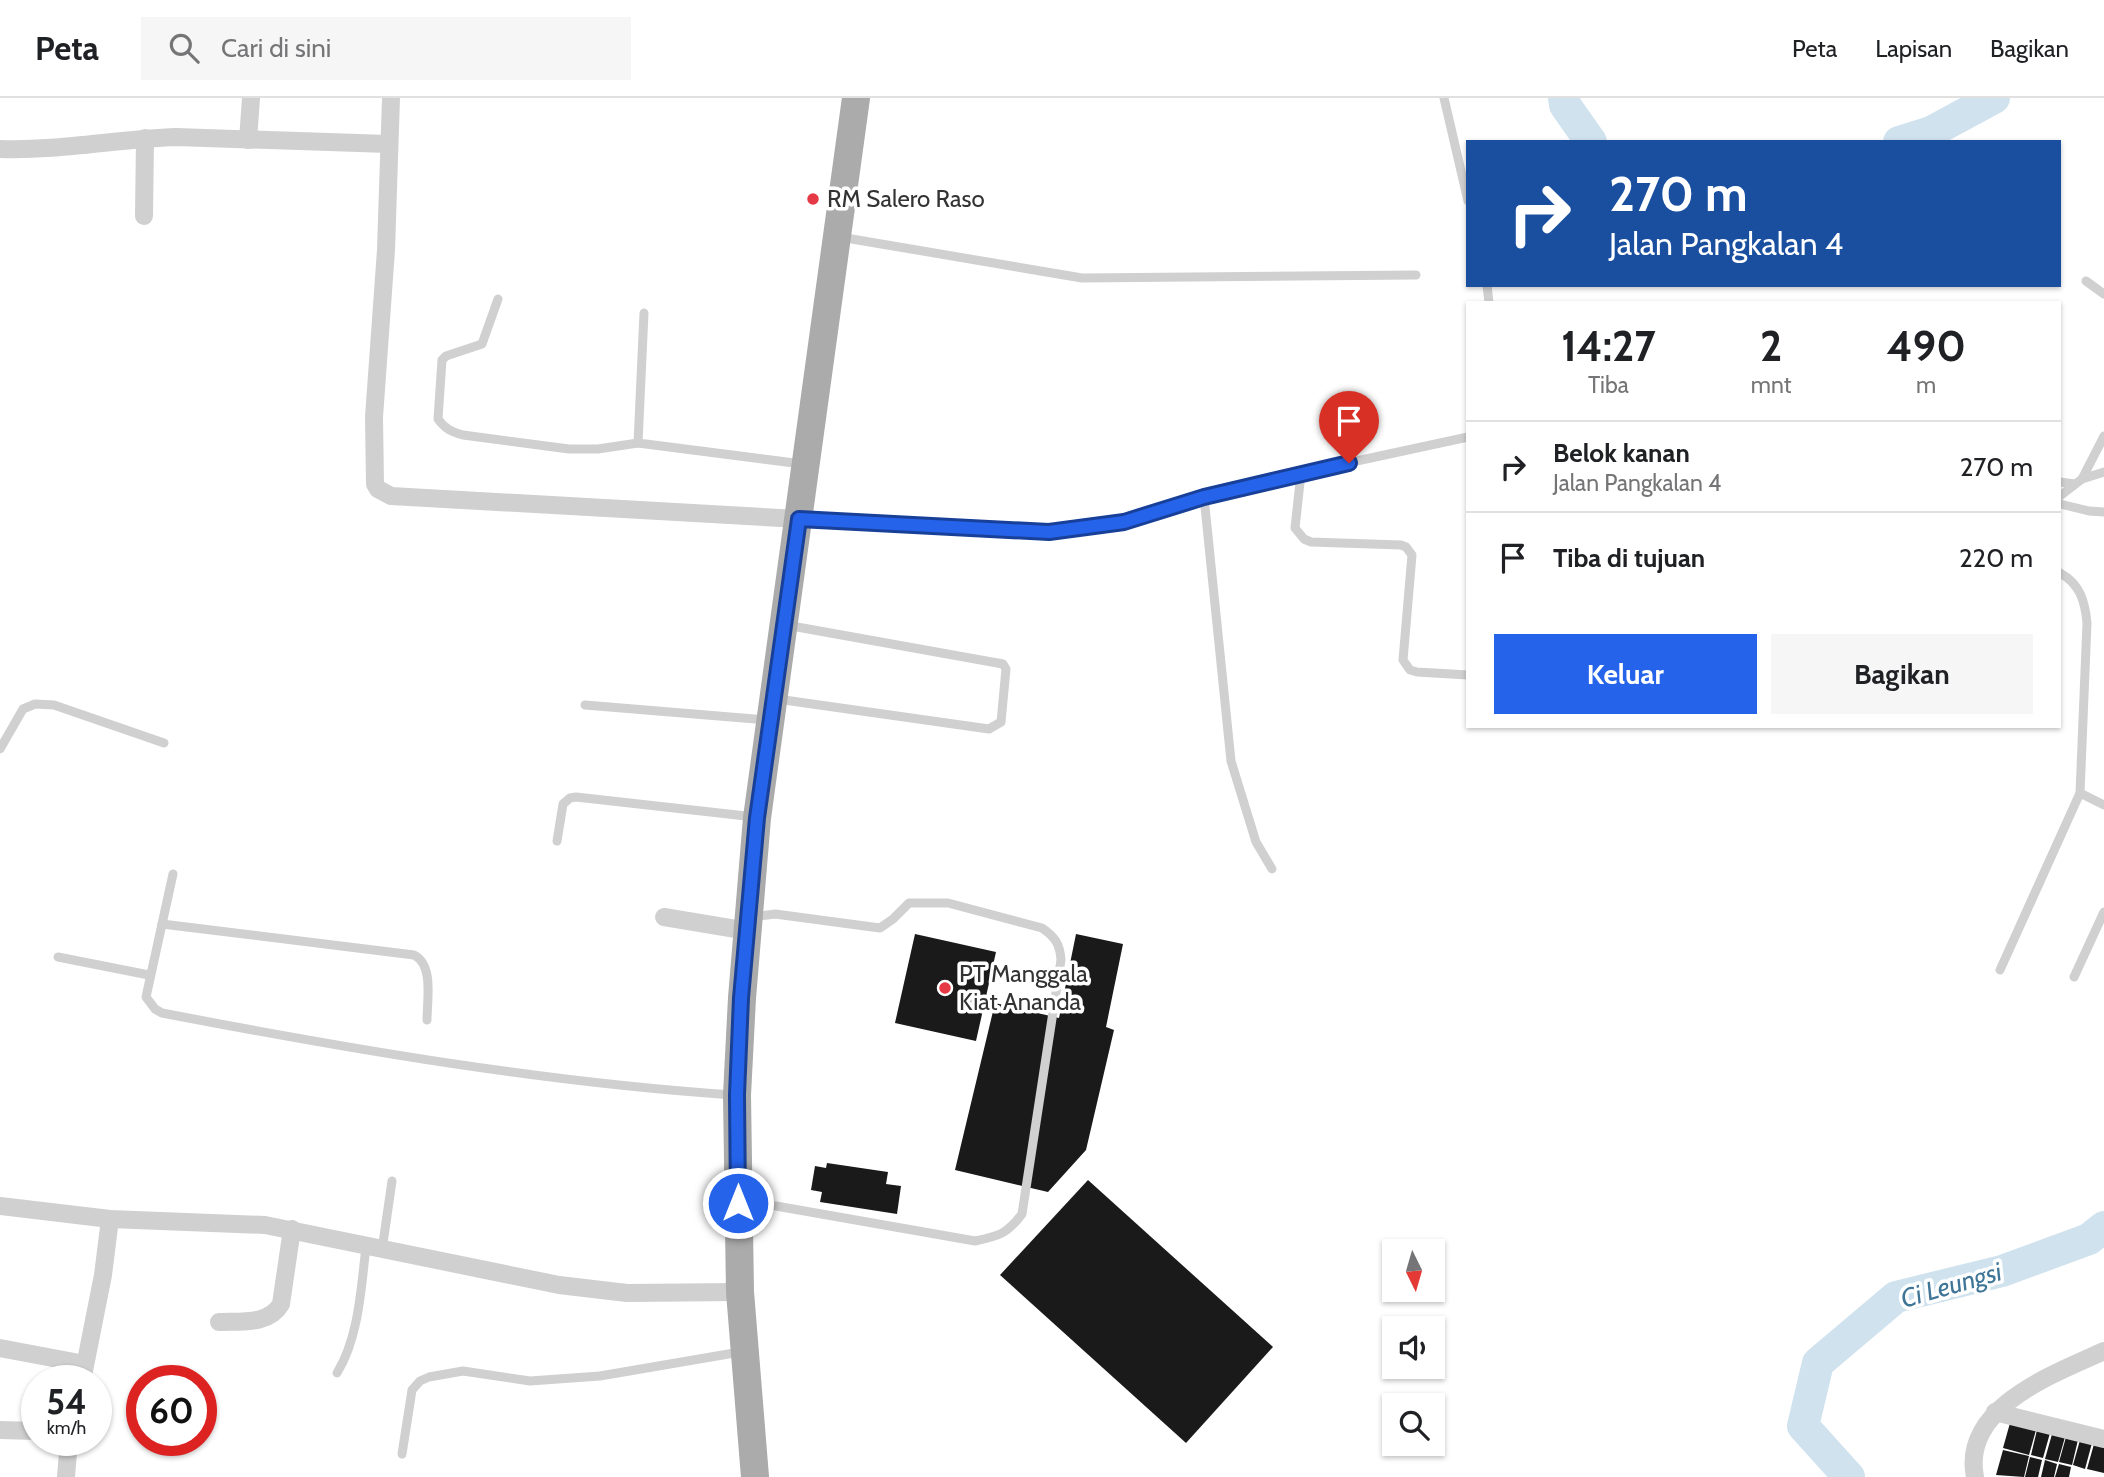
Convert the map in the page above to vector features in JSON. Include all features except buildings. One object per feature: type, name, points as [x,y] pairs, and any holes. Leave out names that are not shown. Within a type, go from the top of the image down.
[{"type":"main road","points":[[755,1477],[740,1293],[737,1095],[741,998],[757,818],[856,98]]},
{"type":"street","points":[[248,140],[251,98]]},
{"type":"street","points":[[391,98],[386,250],[374,417],[375,484],[378,489],[391,496],[799,519]]},
{"type":"street","points":[[144,216],[145,138]]},
{"type":"street","points":[[0,149],[54,149],[145,138],[388,144]]},
{"type":"street","points":[[664,917],[749,924]]},
{"type":"street","points":[[0,1206],[110,1219],[243,1223],[292,1229],[374,1249],[559,1285],[626,1293],[740,1293]]},
{"type":"street","points":[[85,1365],[103,1275],[110,1219]]},
{"type":"street","points":[[219,1322],[261,1320],[276,1312],[281,1304],[292,1229]]},
{"type":"street","points":[[0,1348],[60,1365]]},
{"type":"street","points":[[1975,1477],[1973,1468],[1976,1443],[1995,1412],[2030,1386],[2104,1351]]},
{"type":"street","points":[[1995,1412],[2104,1439]]},
{"type":"street","points":[[0,1430],[21,1431]]},
{"type":"street","points":[[66,1477],[68,1456]]},
{"type":"lane","points":[[1444,98],[1466,192]]},
{"type":"lane","points":[[838,236],[1082,278],[1416,275]]},
{"type":"lane","points":[[2086,281],[2104,294]]},
{"type":"lane","points":[[498,299],[482,344],[446,356],[442,360],[438,419],[449,431],[569,449],[598,449],[638,443],[806,464]]},
{"type":"lane","points":[[638,443],[644,313]]},
{"type":"lane","points":[[2079,482],[2104,436]]},
{"type":"lane","points":[[799,519],[1049,532],[1124,522],[1204,497],[1301,473],[1466,437]]},
{"type":"lane","points":[[2061,495],[2079,482],[2104,472]]},
{"type":"lane","points":[[1301,473],[1295,528],[1304,539],[1311,542],[1401,545],[1410,551],[1412,555],[1403,660],[1406,666],[1417,672],[1466,675]]},
{"type":"lane","points":[[2061,482],[2079,482]]},
{"type":"lane","points":[[1204,497],[1231,761],[1256,842],[1272,869]]},
{"type":"lane","points":[[2061,504],[2104,512]]},
{"type":"lane","points":[[2000,970],[2080,793],[2087,623],[2081,592],[2061,574]]},
{"type":"lane","points":[[585,705],[772,709],[989,729],[1000,722],[1006,669],[1003,664],[784,625]]},
{"type":"lane","points":[[0,749],[23,709],[35,704],[54,705],[164,743]]},
{"type":"lane","points":[[2080,793],[2104,805]]},
{"type":"lane","points":[[557,841],[563,804],[576,797],[757,818]]},
{"type":"lane","points":[[173,874],[146,997],[150,1004],[162,1013],[341,1047],[548,1076],[737,1095]]},
{"type":"lane","points":[[738,1203],[776,1206],[975,1241],[998,1236],[1011,1228],[1022,1214],[1061,960],[1060,947],[1054,936],[1042,928],[948,903],[909,903],[880,928],[775,914],[749,924]]},
{"type":"lane","points":[[2074,977],[2104,912]]},
{"type":"lane","points":[[162,924],[414,955],[427,969],[427,1020]]},
{"type":"lane","points":[[58,957],[149,975]]},
{"type":"lane","points":[[337,1373],[346,1357],[360,1292],[392,1181]]},
{"type":"lane","points":[[402,1454],[412,1390],[420,1381],[429,1377],[463,1371],[530,1381],[600,1376],[744,1351]]},
{"type":"waterway","name":"Ci Leungsi","points":[[1564,98],[1565,105],[1590,140]]},
{"type":"waterway","name":"Ci Leungsi","points":[[1905,140],[1931,132],[1994,98]]},
{"type":"waterway","name":"Ci Leungsi","points":[[1849,1477],[1803,1426],[1818,1363],[1896,1297],[2002,1271],[2089,1239],[2104,1227]]},
{"type":"place","name":"RM Salero Raso","points":[[813,199]]},
{"type":"place","name":"PT Manggala Kiat Ananda","points":[[945,988]]},
{"type":"route","points":[[738,1203],[737,1095],[741,998],[757,818],[799,519],[1049,532],[1124,522],[1204,497],[1349,463]]}]
